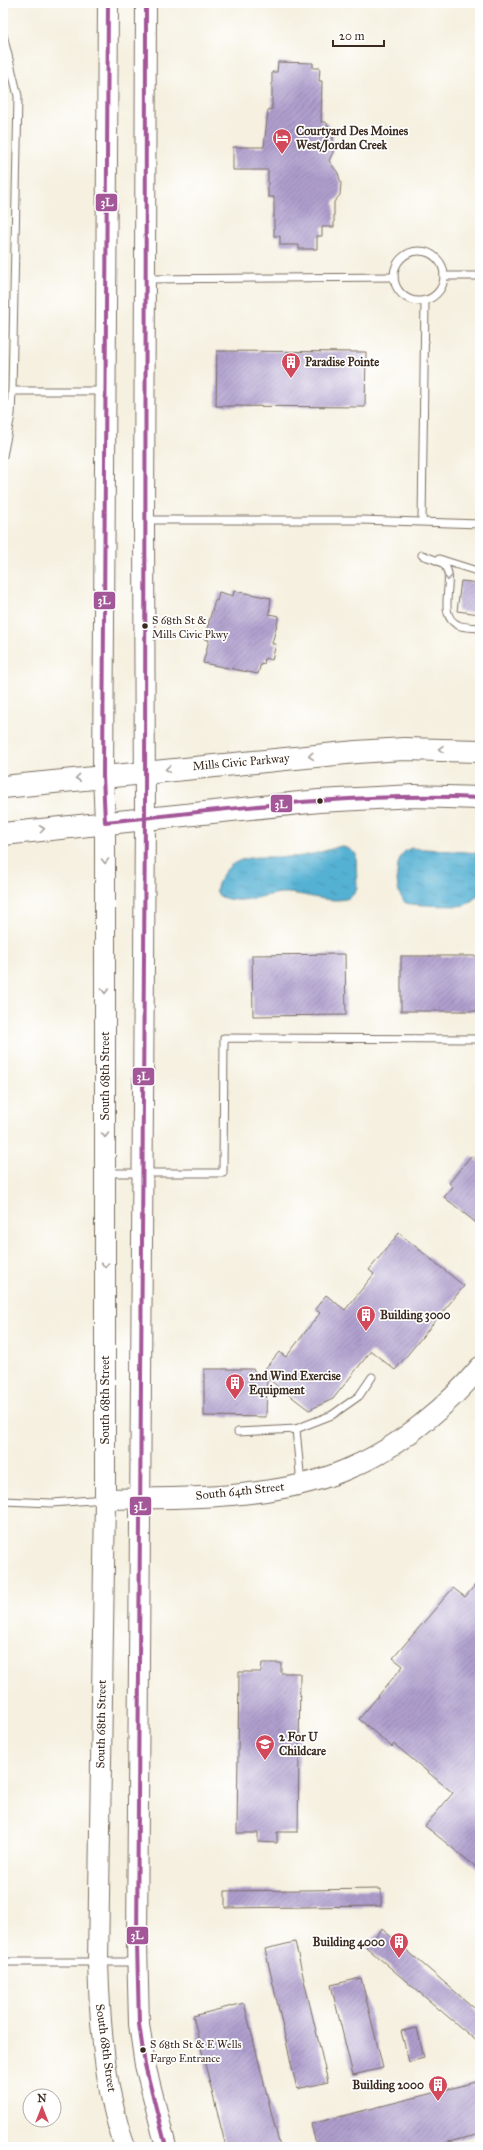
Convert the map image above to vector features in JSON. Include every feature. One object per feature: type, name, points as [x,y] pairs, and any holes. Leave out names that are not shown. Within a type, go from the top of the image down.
[{"type":"main road","name":"Mills Civic Parkway","points":[[3,787],[145,771],[404,749],[480,751]]},
{"type":"main road","points":[[3,834],[245,807],[363,798],[414,796],[480,798]]},
{"type":"street","name":"South 68th Street","points":[[108,3],[103,775],[105,822],[105,1499],[98,1962],[100,2018],[104,2048],[110,2085],[125,2147]]},
{"type":"street","points":[[146,3],[144,520],[146,818],[138,1962],[139,2024],[144,2058],[166,2147]]},
{"type":"street","name":"South 64th Street","points":[[105,1499],[214,1496],[265,1491],[301,1484],[353,1467],[385,1449],[424,1423],[460,1392],[480,1367]]},
{"type":"lane","points":[[3,35],[18,96],[12,391],[11,415],[3,456]]},
{"type":"lane","points":[[414,252],[425,252],[433,255],[439,261],[444,276],[439,292],[425,300],[416,301],[408,299],[401,293],[396,286],[394,277],[395,268],[400,260],[414,252]]},
{"type":"lane","points":[[444,276],[480,276]]},
{"type":"lane","points":[[145,279],[394,277]]},
{"type":"lane","points":[[422,521],[425,300]]},
{"type":"lane","points":[[12,391],[105,391]]},
{"type":"lane","points":[[144,520],[422,521],[480,524]]},
{"type":"lane","points":[[480,572],[462,565],[422,555],[441,562],[448,571],[447,610],[452,620],[459,625],[480,628]]},
{"type":"lane","points":[[105,1173],[223,1173],[224,1038],[480,1039]]},
{"type":"lane","points":[[238,1432],[296,1429],[332,1415],[359,1396],[372,1377]]},
{"type":"lane","points":[[296,1429],[301,1484]]},
{"type":"lane","points":[[3,1501],[52,1503],[105,1499]]},
{"type":"lane","points":[[3,1962],[138,1962]]},
{"type":"water","points":[[341,846],[356,854],[357,889],[352,896],[348,898],[331,900],[288,893],[279,893],[246,900],[237,900],[219,896],[216,890],[221,877],[228,868],[236,862],[255,857],[302,856]]},
{"type":"water","points":[[411,848],[480,853],[480,893],[465,905],[461,906],[435,906],[406,903],[402,899],[398,888],[397,873],[401,856],[404,852]]},
{"type":"building","name":"Courtyard Des Moines West/Jordan Creek","points":[[278,62],[313,63],[313,68],[320,68],[319,81],[322,81],[321,122],[326,122],[333,135],[333,152],[329,161],[338,173],[341,183],[340,195],[334,202],[334,227],[322,227],[322,236],[317,236],[317,249],[299,249],[299,245],[280,245],[280,236],[274,236],[274,197],[268,197],[268,170],[233,170],[233,147],[264,147],[268,110],[272,109],[272,72],[277,72]]},
{"type":"building","name":"Paradise Pointe","points":[[217,351],[366,352],[365,407],[216,406]]},
{"type":"building","points":[[461,581],[480,583],[480,614],[457,611]]},
{"type":"building","points":[[234,591],[271,598],[269,614],[279,616],[272,644],[276,644],[272,660],[265,658],[264,664],[261,663],[258,674],[203,663],[209,640],[204,639],[215,600],[217,601],[219,592],[233,596]]},
{"type":"building","points":[[345,954],[346,1015],[253,1016],[252,955]]},
{"type":"building","points":[[401,956],[480,956],[480,1011],[401,1011]]},
{"type":"building","points":[[471,1156],[480,1163],[480,1226],[444,1197],[453,1187],[449,1183]]},
{"type":"building","name":"Building 3000","points":[[399,1233],[464,1286],[395,1370],[371,1351],[333,1399],[309,1410],[267,1378],[266,1417],[204,1416],[204,1369],[253,1369],[259,1376],[279,1352],[286,1357],[320,1313],[315,1309],[326,1295],[345,1310],[374,1274],[369,1270]]},
{"type":"building","points":[[480,1579],[480,1870],[425,1826],[453,1793],[394,1744],[392,1747],[359,1719],[403,1666],[393,1658],[453,1588],[465,1597]]},
{"type":"building","points":[[262,1663],[281,1663],[281,1673],[300,1673],[298,1832],[277,1832],[277,1843],[258,1842],[258,1833],[237,1833],[239,1672],[261,1672]]},
{"type":"building","points":[[381,1889],[381,1906],[225,1908],[225,1891]]},
{"type":"building","points":[[382,1929],[480,2013],[480,2044],[366,1947]]},
{"type":"building","points":[[295,1942],[328,2082],[297,2089],[265,1949]]},
{"type":"building","points":[[361,1978],[383,2068],[353,2075],[331,1985]]},
{"type":"building","points":[[244,2003],[280,2147],[226,2147],[193,2016]]},
{"type":"building","points":[[417,2028],[424,2058],[409,2062],[401,2031]]},
{"type":"building","name":"Building 2000","points":[[480,2081],[480,2134],[429,2147],[317,2147],[311,2124]]},
{"type":"transit line","name":"3L","points":[[108,3],[103,775],[105,822],[292,803],[386,797],[480,798]]},
{"type":"transit line","name":"3L","points":[[146,3],[145,818],[137,1944],[139,2024],[145,2065],[166,2147]]},
{"type":"place","name":"Courtyard Des Moines West/Jordan Creek","points":[[282,155]]},
{"type":"place","name":"Paradise Pointe","points":[[291,379]]},
{"type":"place","name":"S 68th St & Mills Civic Pkwy","points":[[145,626]]},
{"type":"place","name":"Building 3000","points":[[366,1332]]},
{"type":"place","name":"2nd Wind Exercise Equipment","points":[[235,1400]]},
{"type":"place","name":"2 For U Childcare","points":[[265,1761]]},
{"type":"place","name":"Building 4000","points":[[399,1959]]},
{"type":"place","name":"S 68th St & E Wells Fargo Entrance","points":[[143,2050]]},
{"type":"place","name":"Building 2000","points":[[438,2102]]}]
